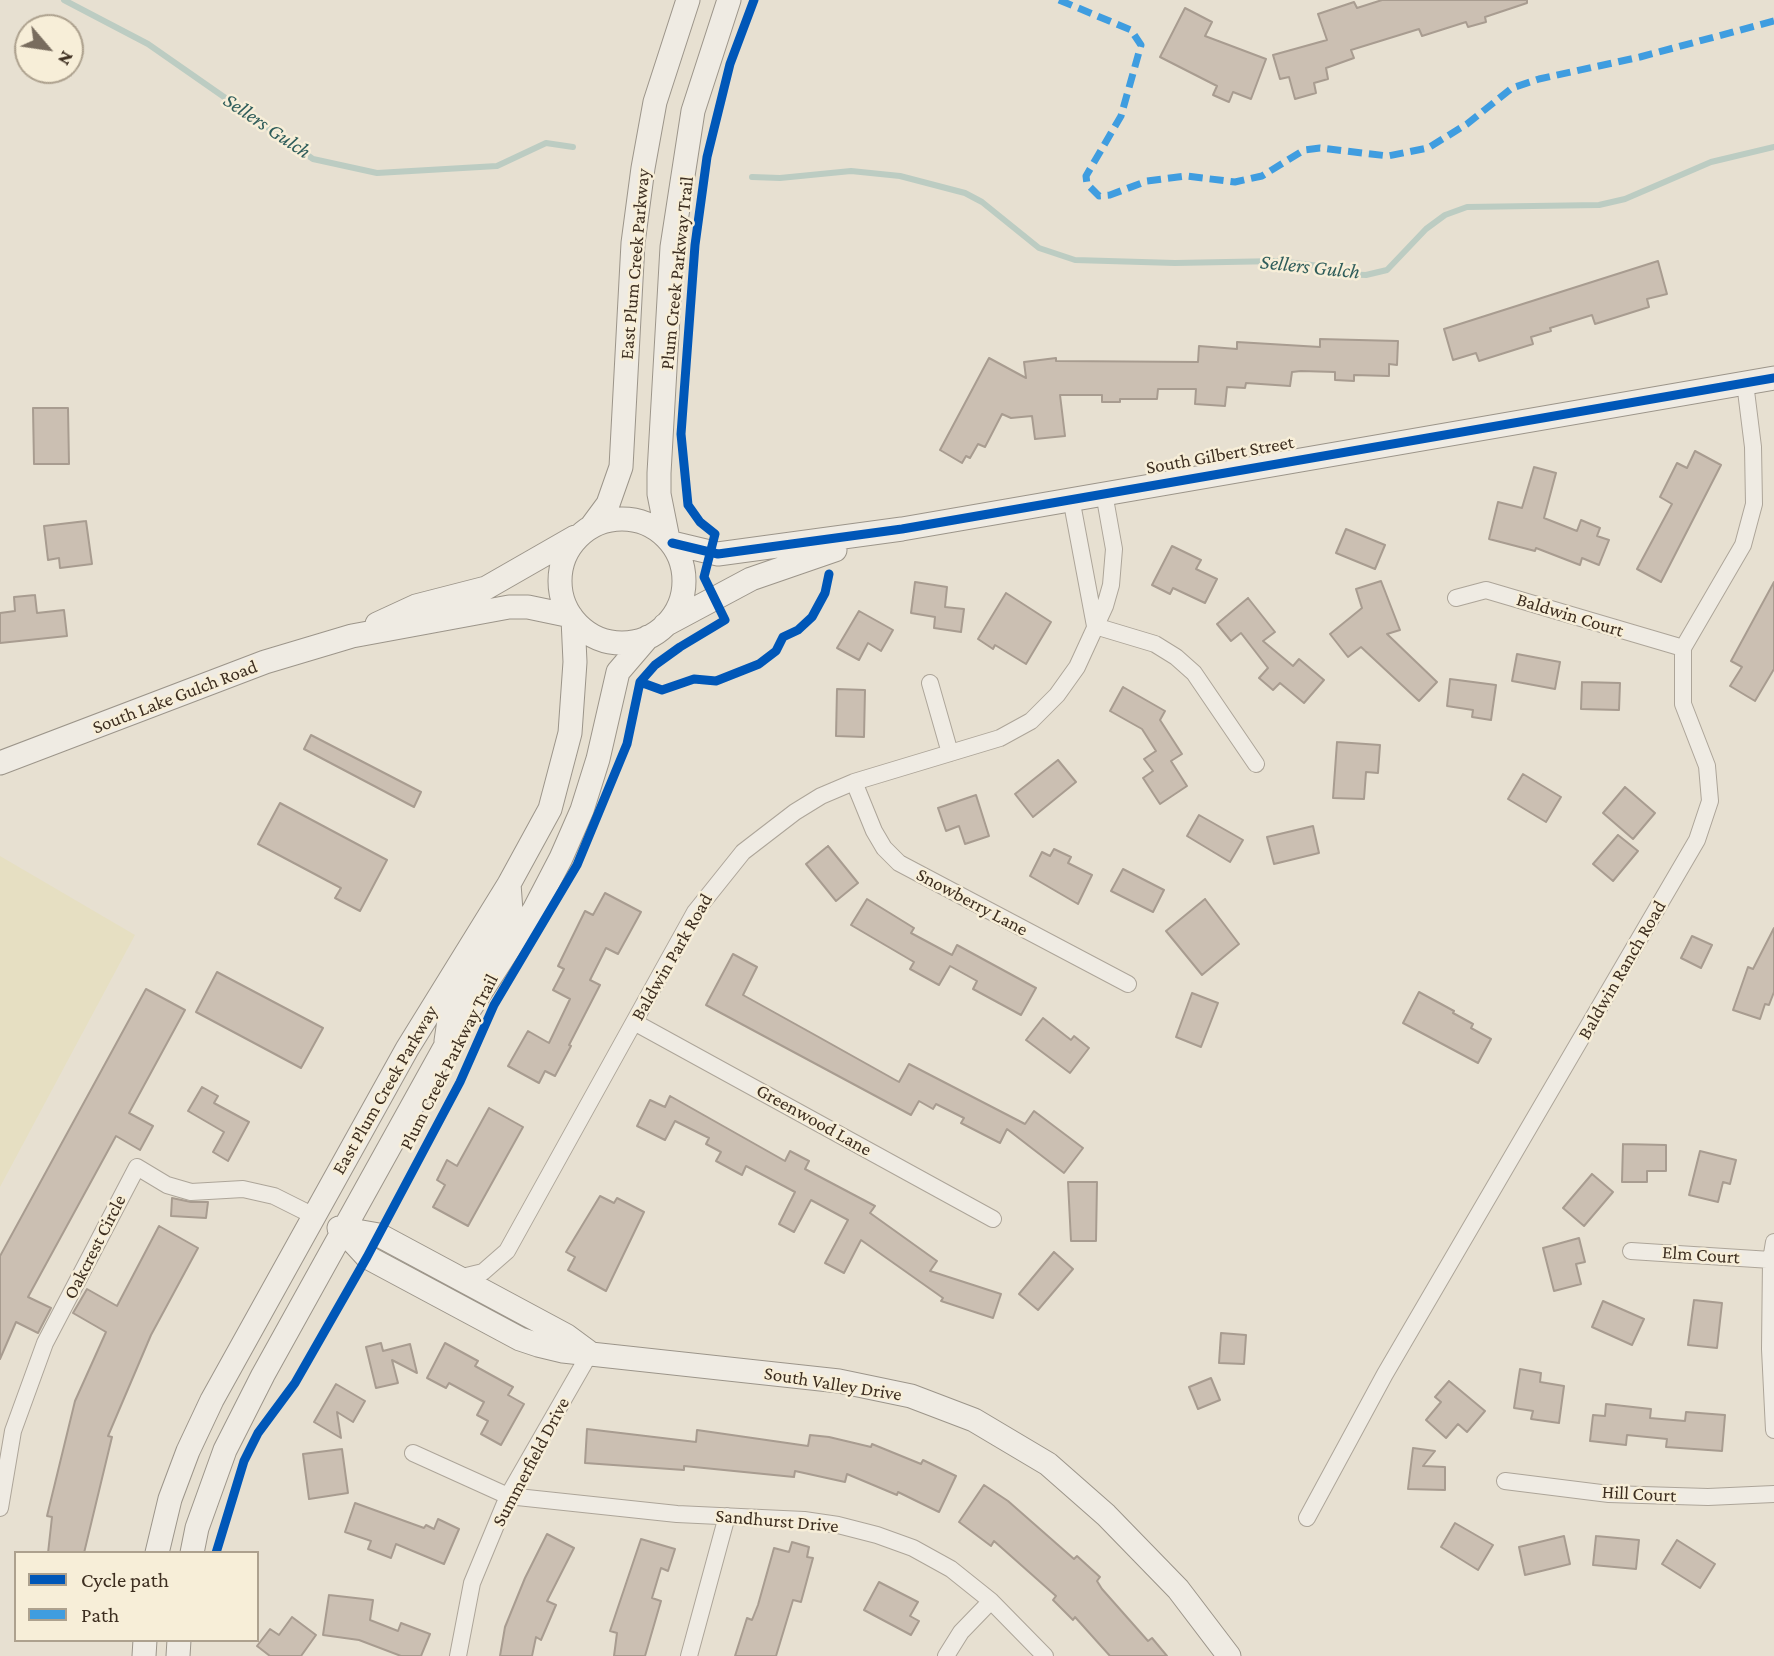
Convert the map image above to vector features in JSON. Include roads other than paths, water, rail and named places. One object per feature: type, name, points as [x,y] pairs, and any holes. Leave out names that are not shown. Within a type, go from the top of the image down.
[{"type":"main road","name":"East Plum Creek Parkway","points":[[586,530],[608,504],[621,467],[633,243],[643,168],[655,102],[688,0]]},
{"type":"main road","name":"East Plum Creek Parkway","points":[[670,541],[661,506],[659,473],[672,247],[693,111],[729,0]]},
{"type":"main road","name":"South Gilbert Street","points":[[670,541],[718,554],[902,529],[1774,378]]},
{"type":"main road","points":[[612,519],[634,520],[655,528],[670,541],[681,564],[684,586],[677,608],[656,631],[628,643],[607,641],[588,633],[572,618],[560,591],[561,570],[568,550],[586,530],[612,519]]},
{"type":"main road","name":"South Gilbert Street","points":[[656,631],[767,573],[902,529]]},
{"type":"main road","name":"South Lake Gulch Road","points":[[352,636],[416,606],[486,588],[586,530]]},
{"type":"main road","name":"South Lake Gulch Road","points":[[0,764],[265,662],[352,636],[509,607],[528,607],[572,618]]},
{"type":"main road","name":"East Plum Creek Parkway","points":[[157,1551],[170,1499],[192,1441],[229,1368],[407,1049],[509,884],[550,809],[563,770],[573,703],[572,618]]},
{"type":"main road","name":"East Plum Creek Parkway","points":[[192,1551],[197,1528],[225,1450],[445,1048],[534,910],[561,858],[582,810],[598,759],[618,672],[656,631]]},
{"type":"main road","points":[[445,1048],[451,1007],[511,911],[509,884]]},
{"type":"main road","name":"South Valley Drive","points":[[314,1216],[343,1231],[367,1257],[520,1339],[563,1351],[876,1388],[911,1396],[974,1420],[1048,1464],[1106,1515],[1178,1589],[1229,1656]]},
{"type":"main road","name":"South Valley Drive","points":[[343,1231],[379,1235],[545,1324],[590,1353]]},
{"type":"street","points":[[1683,648],[1743,545],[1754,504],[1753,447],[1745,383]]},
{"type":"street","name":"Baldwin Park Road","points":[[458,1278],[473,1276],[495,1264],[523,1227],[695,912],[743,852],[795,812],[854,782],[1000,738],[1031,721],[1057,695],[1077,667],[1105,606],[1114,567],[1104,493]]},
{"type":"street","points":[[1071,498],[1095,626],[1155,644],[1176,657],[1194,673],[1256,764]]},
{"type":"street","name":"Baldwin Court","points":[[1456,598],[1486,590],[1683,648]]},
{"type":"street","name":"Baldwin Ranch Road","points":[[1307,1518],[1385,1374],[1697,840],[1710,801],[1707,766],[1683,704],[1683,648]]},
{"type":"street","points":[[930,683],[950,753]]},
{"type":"street","name":"Snowberry Lane","points":[[854,782],[874,831],[884,848],[899,863],[1128,984]]},
{"type":"street","name":"Greenwood Lane","points":[[634,1022],[993,1219]]},
{"type":"street","name":"Oakcrest Circle","points":[[0,1508],[13,1431],[46,1343],[137,1167],[167,1185],[191,1192],[243,1189],[274,1196],[314,1216]]},
{"type":"street","points":[[1774,1242],[1771,1260],[1770,1349],[1774,1430]]},
{"type":"street","name":"Elm Court","points":[[1631,1251],[1771,1260]]},
{"type":"street","name":"Summerfield Drive","points":[[458,1656],[472,1583],[508,1496],[590,1353]]},
{"type":"street","name":"Sandhurst Drive","points":[[413,1454],[508,1496],[838,1524],[877,1535],[913,1548],[951,1569],[991,1601],[1045,1656]]},
{"type":"street","name":"Hill Court","points":[[1505,1481],[1609,1494],[1708,1497],[1774,1494]]},
{"type":"street","points":[[689,1656],[727,1516]]},
{"type":"street","points":[[946,1656],[961,1632],[991,1601]]},
{"type":"waterway","name":"Sellers Gulch","points":[[64,0],[148,44],[313,159],[377,173],[497,166],[546,143],[573,147]]},
{"type":"waterway","name":"Sellers Gulch","points":[[752,177],[780,178],[851,171],[900,176],[965,193],[982,202],[1039,248],[1075,260],[1175,263],[1278,261],[1320,266],[1340,274],[1366,275],[1387,270],[1426,229],[1445,215],[1467,207],[1599,205],[1625,199],[1711,162],[1774,147]]}]
